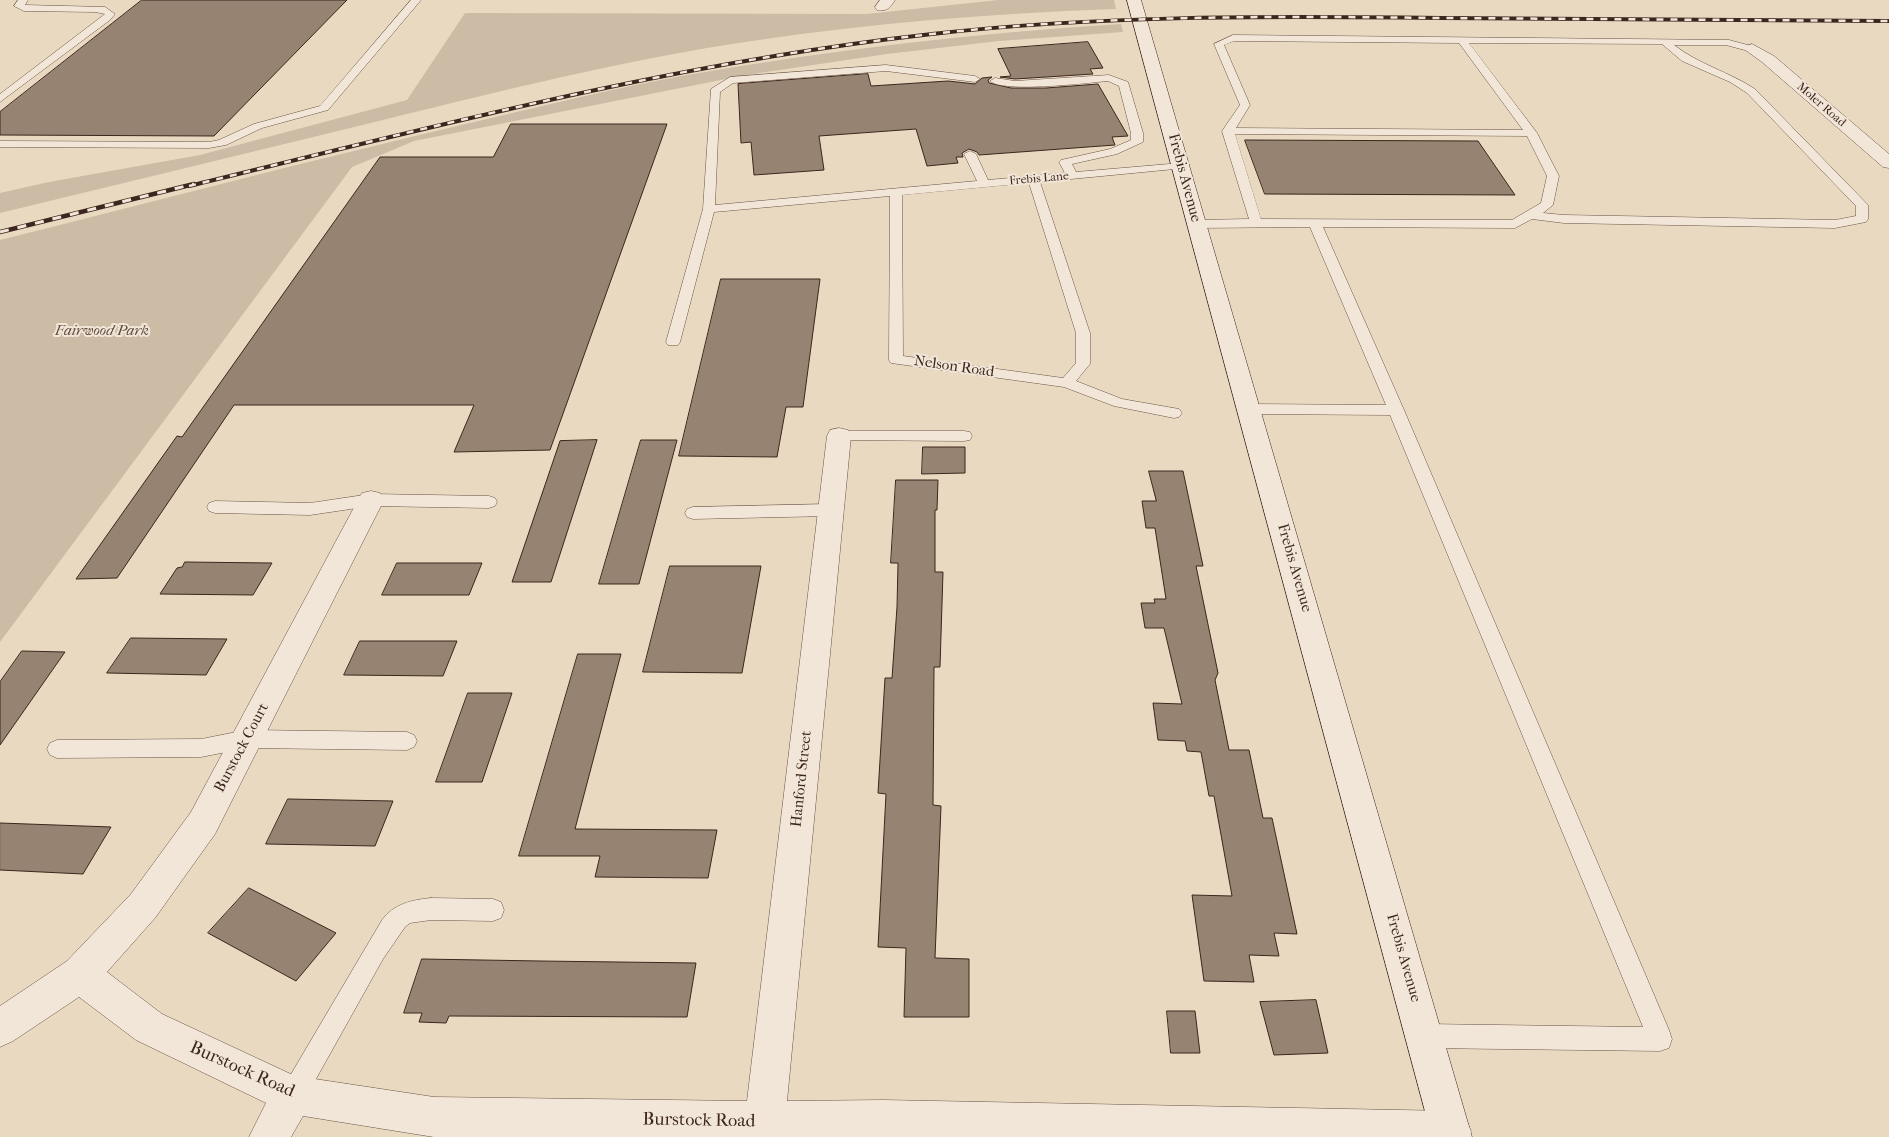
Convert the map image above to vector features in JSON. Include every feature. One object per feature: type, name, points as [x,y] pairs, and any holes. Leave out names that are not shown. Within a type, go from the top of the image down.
[{"type":"street","name":"Frebis Avenue","points":[[1134,0],[1451,1134]]},
{"type":"street","name":"Moler Road","points":[[1752,49],[1768,59],[1889,163]]},
{"type":"street","name":"Hanford Street","points":[[765,1121],[839,436]]},
{"type":"street","name":"Burstock Court","points":[[80,974],[143,906],[203,824],[371,500]]},
{"type":"street","name":"Burstock Road","points":[[80,974],[149,1027],[293,1095],[434,1117],[765,1121],[824,1130],[883,1120],[1451,1134]]},
{"type":"street","points":[[0,1028],[80,974]]},
{"type":"street","points":[[269,1137],[293,1095]]},
{"type":"lane","points":[[0,99],[110,14],[105,10],[95,9],[24,8],[19,6],[23,0]]},
{"type":"lane","points":[[0,144],[209,145],[222,143],[258,126],[324,108],[416,0]]},
{"type":"lane","points":[[1256,224],[1228,131],[1245,105],[1219,44],[1233,38],[1726,42],[1752,49]]},
{"type":"lane","points":[[1196,224],[1515,224],[1547,205],[1553,176],[1531,134],[1461,39]]},
{"type":"lane","points":[[1529,215],[1564,219],[1835,224],[1862,219],[1862,205],[1751,91],[1734,80],[1686,59],[1664,41]]},
{"type":"lane","points":[[673,342],[709,209],[715,91],[730,80],[886,68],[975,79]]},
{"type":"lane","points":[[995,81],[1015,84],[1109,78],[1124,84],[1137,133],[1137,142],[1113,152],[1065,162],[1072,176]]},
{"type":"lane","points":[[1228,131],[1531,134]]},
{"type":"lane","points":[[970,154],[984,184]]},
{"type":"lane","name":"Frebis Lane","points":[[709,209],[1181,166]]},
{"type":"lane","points":[[1033,179],[1083,333],[1083,364],[1067,383]]},
{"type":"lane","name":"Nelson Road","points":[[896,192],[896,360],[1067,383],[1119,402],[1174,413]]},
{"type":"lane","points":[[1314,224],[1396,410],[1660,1039],[1424,1036]]},
{"type":"lane","points":[[1249,409],[1396,410]]},
{"type":"lane","points":[[839,436],[964,436]]},
{"type":"lane","points":[[215,507],[310,509],[371,500],[488,502]]},
{"type":"lane","points":[[693,513],[831,510]]},
{"type":"lane","points":[[57,749],[202,748],[247,739],[407,741]]},
{"type":"lane","points":[[293,1095],[375,951],[389,929],[401,916],[412,911],[429,909],[493,910]]},
{"type":"green space","points":[[998,0],[1114,0],[1116,9],[1025,13],[888,24],[706,48],[613,66],[521,87],[0,213],[0,193],[49,182],[200,155],[407,100],[465,13],[867,14]]},
{"type":"green space","name":"Fairwood Park","points":[[1121,24],[1123,32],[999,41],[887,54],[746,75],[414,141],[352,167],[0,642],[0,240],[400,140],[658,80],[849,50],[1012,32]]},
{"type":"building","points":[[142,0],[347,0],[214,136],[0,135],[0,112]]},
{"type":"building","points":[[1088,42],[1103,68],[1090,69],[1093,74],[1015,79],[1000,77],[1011,76],[998,49]]},
{"type":"building","points":[[868,74],[871,86],[948,81],[975,84],[982,78],[992,77],[988,80],[989,83],[1011,88],[1046,88],[1098,84],[1128,136],[1112,137],[1115,145],[979,155],[977,152],[969,149],[962,153],[963,157],[956,157],[958,163],[927,166],[916,129],[819,136],[824,170],[754,175],[751,142],[741,143],[738,84]]},
{"type":"building","points":[[511,124],[667,124],[550,450],[454,452],[474,405],[234,405],[117,578],[76,579],[177,436],[182,437],[380,157],[493,157]]},
{"type":"building","points":[[1245,140],[1478,141],[1515,195],[1265,194]]},
{"type":"building","points":[[721,279],[820,279],[803,407],[786,407],[777,457],[679,456]]},
{"type":"building","points":[[597,440],[551,582],[512,582],[560,441]]},
{"type":"building","points":[[641,440],[677,440],[639,584],[599,584]]},
{"type":"building","points":[[923,447],[965,447],[965,473],[922,474]]},
{"type":"building","points":[[1149,471],[1183,471],[1203,566],[1196,566],[1218,673],[1215,680],[1229,750],[1249,750],[1263,818],[1272,818],[1297,934],[1274,933],[1279,956],[1249,955],[1254,982],[1204,981],[1192,895],[1232,896],[1214,796],[1209,796],[1201,752],[1187,751],[1185,741],[1158,740],[1153,703],[1182,704],[1164,628],[1145,628],[1141,603],[1155,603],[1154,599],[1166,599],[1155,528],[1146,528],[1142,501],[1156,501]]},
{"type":"building","points":[[896,480],[938,480],[937,510],[935,510],[935,572],[943,572],[940,667],[934,667],[933,805],[941,806],[935,958],[969,959],[969,1017],[904,1017],[906,948],[878,947],[886,794],[878,793],[885,678],[892,678],[897,607],[898,563],[891,563]]},
{"type":"building","points":[[185,562],[272,563],[253,595],[160,594],[177,568],[182,567]]},
{"type":"building","points":[[397,563],[482,563],[469,595],[382,595]]},
{"type":"building","points":[[670,566],[761,566],[742,673],[643,672]]},
{"type":"building","points":[[131,638],[227,639],[206,675],[107,673]]},
{"type":"building","points":[[360,641],[457,641],[443,676],[344,675]]},
{"type":"building","points":[[22,651],[65,652],[0,745],[0,682]]},
{"type":"building","points":[[578,654],[621,654],[575,829],[717,830],[708,878],[595,877],[600,856],[519,856]]},
{"type":"building","points":[[468,693],[512,693],[482,782],[436,782]]},
{"type":"building","points":[[288,799],[393,801],[375,846],[266,844]]},
{"type":"building","points":[[0,823],[111,827],[83,874],[0,870]]},
{"type":"building","points":[[249,888],[336,933],[296,981],[208,933]]},
{"type":"building","points":[[422,959],[696,963],[687,1017],[449,1016],[446,1023],[419,1022],[422,1013],[404,1013]]},
{"type":"building","points":[[1316,1000],[1328,1053],[1274,1055],[1260,1002]]},
{"type":"building","points":[[1167,1011],[1195,1011],[1200,1053],[1171,1053]]},
{"type":"railway","points":[[189,186],[558,98],[744,61],[932,34],[1059,23],[1250,17],[1889,21]]},
{"type":"railway","points":[[0,232],[194,184]]}]
